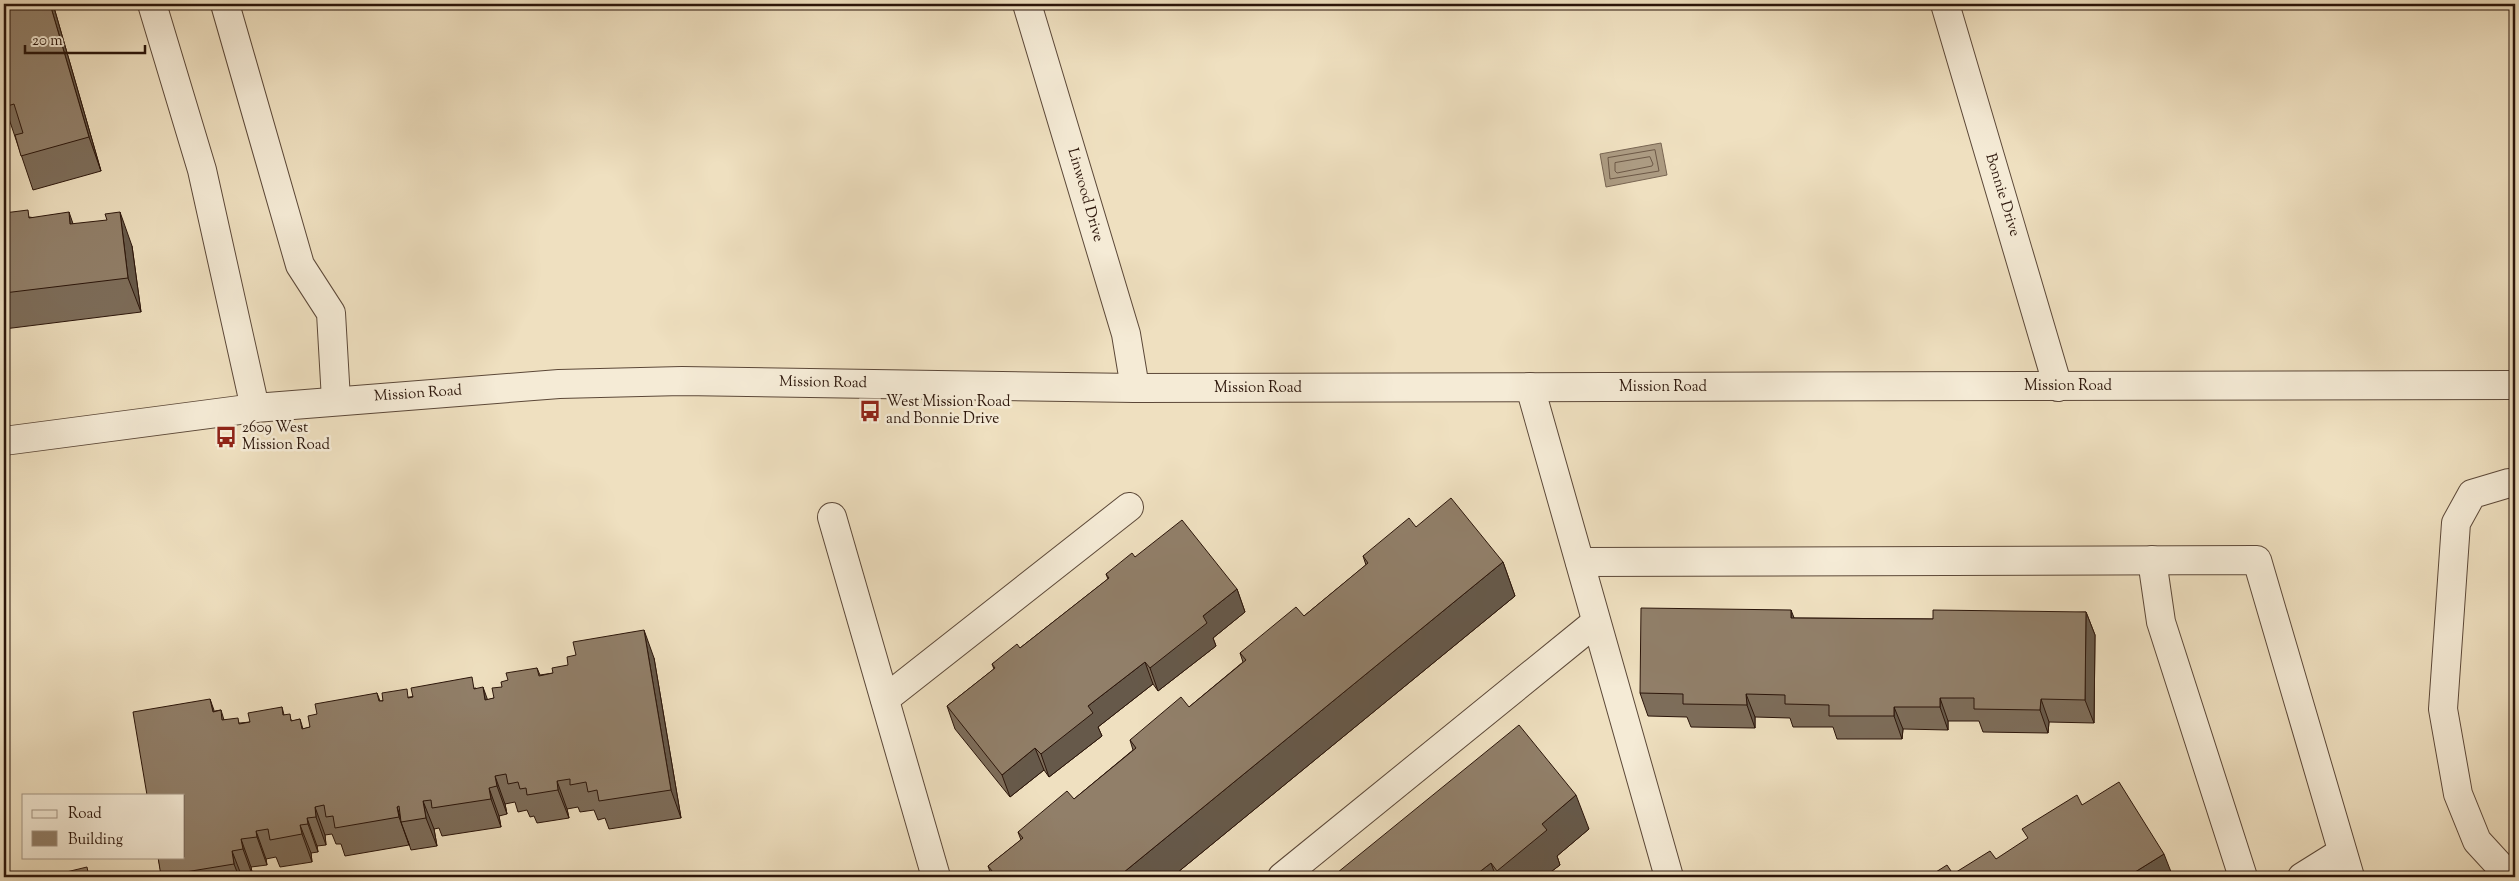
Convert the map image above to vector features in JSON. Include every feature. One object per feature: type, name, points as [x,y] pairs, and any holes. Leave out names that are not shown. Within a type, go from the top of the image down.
[{"type":"street","points":[[152,4],[202,170],[255,408]]},
{"type":"street","points":[[225,4],[300,265],[331,313],[336,400]]},
{"type":"street","name":"Linwood Drive","points":[[1027,4],[1126,334],[1135,388]]},
{"type":"street","name":"Bonnie Drive","points":[[1945,4],[2058,386]]},
{"type":"street","name":"Mission Road","points":[[4,440],[255,408],[336,400],[559,384],[682,381],[1135,388],[2515,385]]},
{"type":"street","points":[[1530,387],[1669,877]]},
{"type":"street","points":[[2510,877],[2477,841],[2458,794],[2443,709],[2456,523],[2472,494],[2515,483]]},
{"type":"street","points":[[885,699],[1129,507]]},
{"type":"street","points":[[832,517],[936,877]]},
{"type":"street","points":[[2152,560],[2161,622],[2243,877]]},
{"type":"street","points":[[1580,562],[2257,560],[2346,864],[2302,877]]},
{"type":"street","points":[[1282,877],[1596,622]]},
{"type":"water","points":[[1661,143],[1667,175],[1606,187],[1600,154]]},
{"type":"building","points":[[4,4],[50,4],[89,137],[21,156],[15,135],[23,133],[14,104],[4,107]]},
{"type":"building","points":[[28,210],[29,218],[69,212],[70,224],[107,220],[105,214],[120,212],[128,278],[4,293],[4,213]]},
{"type":"building","points":[[1451,498],[1503,562],[1118,877],[997,877],[988,866],[1023,838],[1018,832],[1067,791],[1074,799],[1136,748],[1130,740],[1181,697],[1189,707],[1246,660],[1240,653],[1296,607],[1304,616],[1368,563],[1363,556],[1409,518],[1416,527]]},
{"type":"building","points":[[1182,520],[1237,589],[1203,616],[1207,623],[1150,668],[1145,662],[1088,706],[1093,713],[1041,754],[1035,748],[1002,775],[947,706],[995,668],[992,664],[1017,644],[1020,648],[1109,578],[1106,574],[1132,553],[1135,557]]},
{"type":"building","points":[[1641,608],[1791,610],[1791,618],[1933,619],[1933,610],[2086,612],[2085,700],[2041,699],[2040,710],[1974,709],[1974,698],[1940,698],[1940,707],[1894,707],[1894,716],[1829,716],[1829,705],[1785,704],[1785,695],[1746,694],[1747,705],[1683,704],[1683,694],[1640,693]]},
{"type":"building","points":[[644,630],[671,790],[599,801],[597,790],[588,792],[586,782],[570,785],[570,779],[557,781],[558,790],[527,795],[526,788],[520,789],[518,782],[508,784],[506,774],[495,776],[497,786],[489,788],[491,799],[432,808],[431,800],[423,801],[426,818],[401,822],[399,806],[397,807],[399,817],[335,828],[333,816],[326,817],[324,805],[315,807],[316,817],[307,818],[308,824],[300,825],[302,834],[270,840],[268,829],[256,831],[257,837],[241,839],[243,849],[232,851],[234,864],[161,876],[158,858],[185,858],[185,794],[147,794],[133,712],[210,699],[213,712],[221,710],[222,720],[238,718],[239,724],[250,722],[248,713],[282,707],[283,715],[290,714],[291,721],[300,719],[302,729],[310,727],[308,716],[317,714],[315,704],[377,693],[379,701],[383,701],[382,693],[407,689],[408,698],[413,697],[411,688],[472,677],[474,689],[483,687],[485,700],[494,698],[492,688],[502,687],[501,682],[508,680],[506,673],[537,668],[539,676],[553,673],[552,668],[568,665],[567,657],[576,655],[573,642]]},
{"type":"building","points":[[1519,725],[1576,795],[1542,824],[1547,830],[1497,871],[1491,863],[1473,877],[1332,877]]},
{"type":"building","points":[[2515,729],[2515,788],[2512,788]]},
{"type":"building","points":[[2119,782],[2164,854],[2127,877],[1928,877],[1947,865],[1953,874],[1990,851],[1996,859],[2028,838],[2022,829],[2077,795],[2082,805]]},
{"type":"building","points":[[87,867],[89,877],[59,877],[58,874]]},
{"type":"place","name":"West Mission Road and Bonnie Drive","points":[[870,411]]},
{"type":"place","name":"2609 West Mission Road","points":[[226,437]]}]
